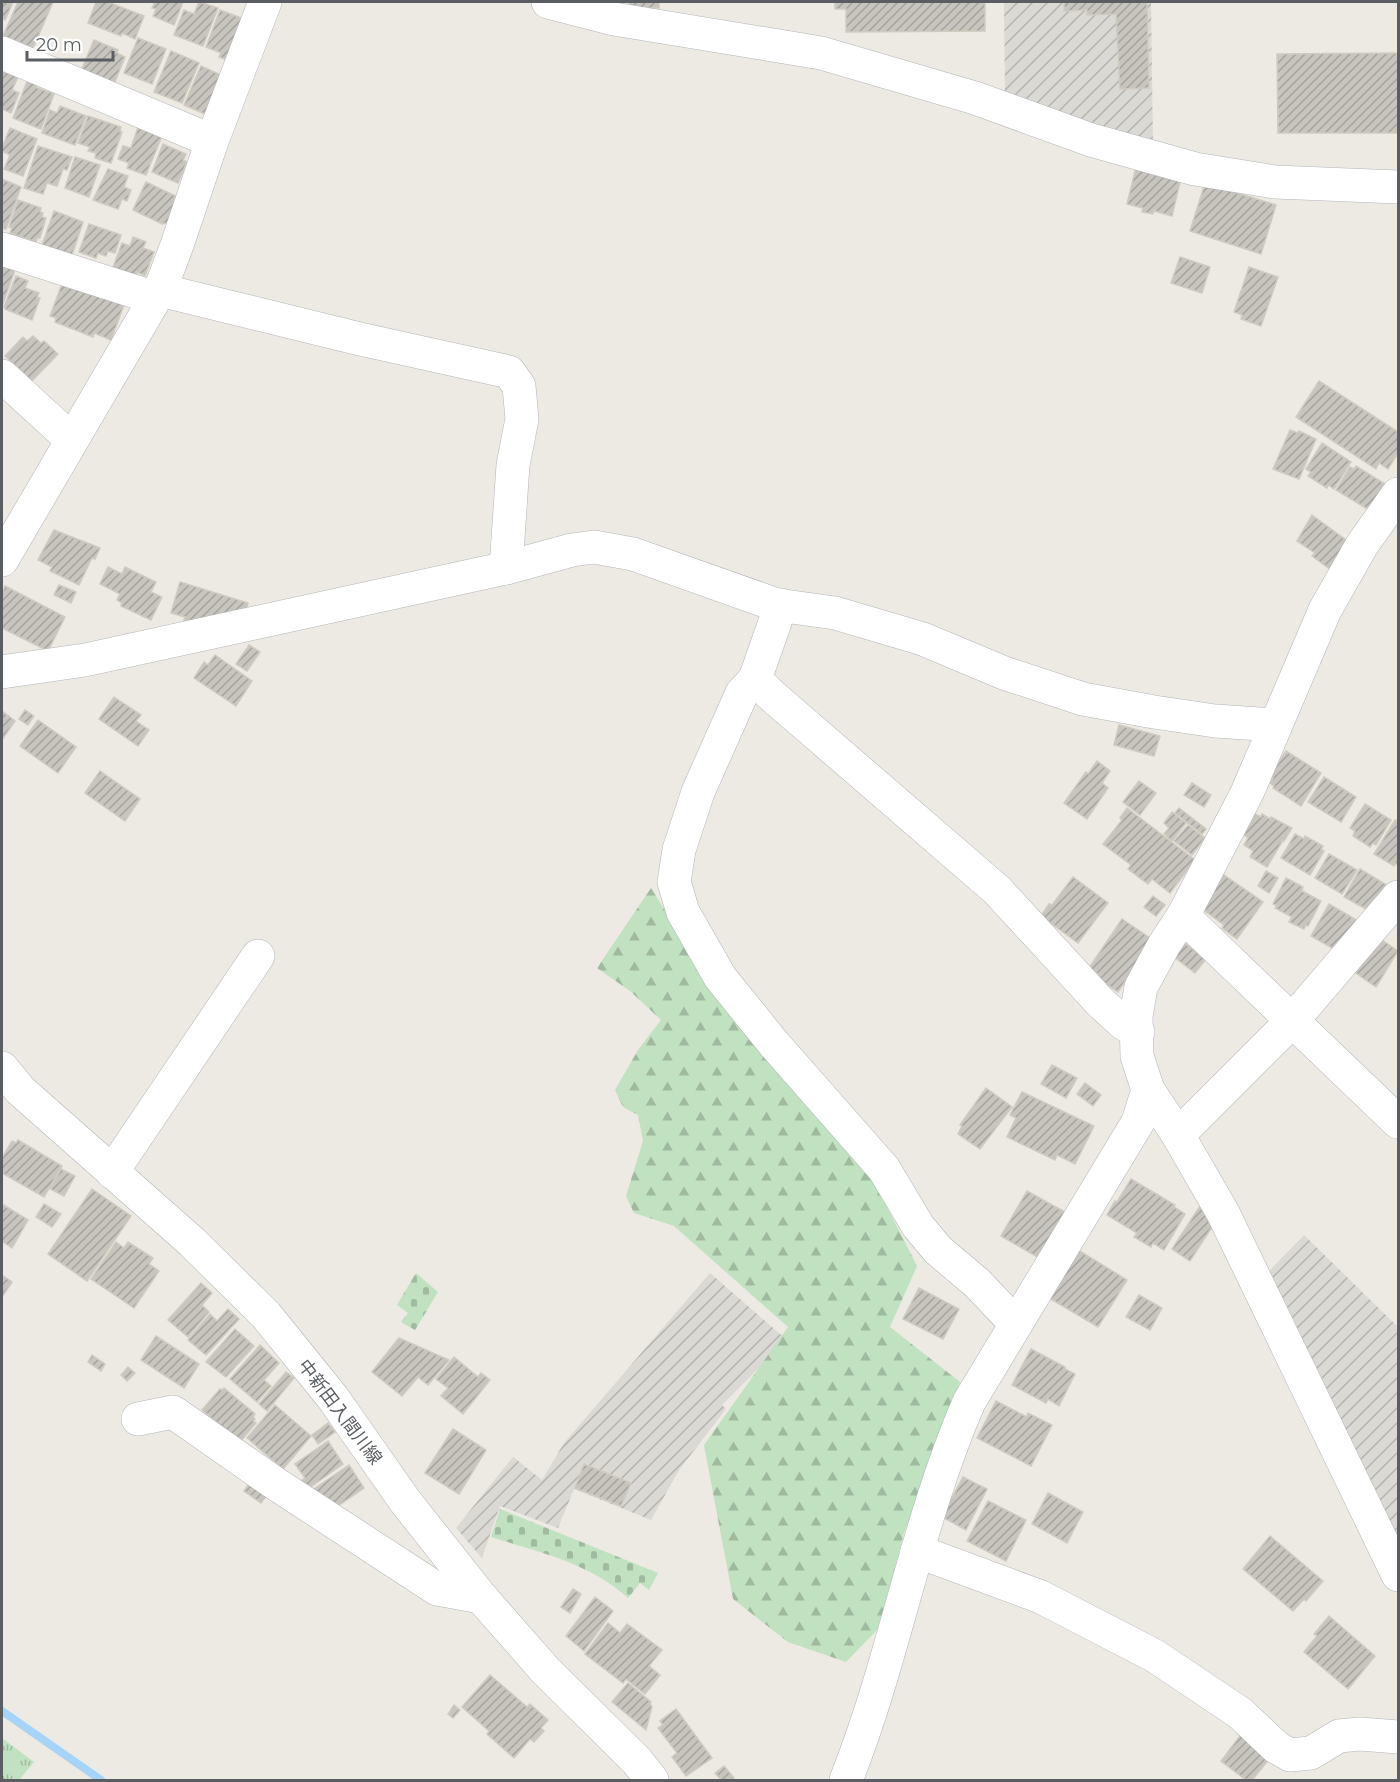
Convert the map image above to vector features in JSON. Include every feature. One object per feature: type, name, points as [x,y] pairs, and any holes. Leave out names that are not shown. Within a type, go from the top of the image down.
[{"type":"street","points":[[2,560],[157,294],[265,2]]},
{"type":"street","points":[[548,2],[614,19],[821,53],[975,98],[1091,140],[1195,169],[1275,182],[1398,187]]},
{"type":"street","points":[[2,53],[212,141]]},
{"type":"street","points":[[2,249],[157,294],[509,372],[519,386],[522,419],[513,465],[506,567]]},
{"type":"street","points":[[2,376],[72,440]]},
{"type":"street","points":[[1398,494],[1362,545],[1325,610],[1247,793],[1183,916],[1141,987],[1136,1016],[1137,1056],[1148,1090],[1178,1135],[1223,1213],[1398,1575]]},
{"type":"street","points":[[2,672],[85,660],[506,567],[572,550],[594,547],[633,554],[781,605],[835,613],[923,639],[1004,673],[1083,699],[1205,719],[1275,725]]},
{"type":"street","points":[[781,605],[755,679],[742,693],[698,792],[679,850],[674,882],[683,912],[720,977],[774,1044],[884,1169],[918,1226],[938,1250],[977,1283],[1016,1323]]},
{"type":"street","points":[[755,679],[997,890],[1100,1002],[1138,1032]]},
{"type":"street","points":[[1178,1135],[1292,1022],[1398,897]]},
{"type":"street","points":[[1183,916],[1398,1122]]},
{"type":"street","points":[[112,1172],[258,956]]},
{"type":"street","name":"中新田入間川線","points":[[2,1068],[20,1090],[192,1242],[266,1316],[333,1398],[405,1501],[481,1597],[545,1670],[637,1761],[652,1780]]},
{"type":"street","points":[[846,1780],[865,1733],[917,1551],[953,1440],[969,1402],[1138,1122],[1148,1090]]},
{"type":"street","points":[[138,1419],[173,1412],[276,1484],[437,1589],[481,1597]]},
{"type":"street","points":[[917,1551],[1041,1597],[1155,1656],[1240,1713],[1276,1747],[1290,1755],[1311,1753],[1339,1736],[1360,1734],[1398,1737]]},
{"type":"shaded area","points":[[1004,2],[1151,2],[1153,147],[1005,99]]},
{"type":"shaded area","points":[[1304,1235],[1398,1327],[1398,1544],[1266,1274]]},
{"type":"shaded area","points":[[710,1273],[787,1340],[722,1405],[726,1409],[679,1470],[651,1520],[574,1489],[558,1528],[500,1506],[482,1558],[456,1528],[513,1457],[542,1480],[564,1443]]},
{"type":"green space","points":[[651,888],[712,986],[864,1162],[917,1266],[890,1327],[960,1382],[904,1533],[879,1628],[846,1662],[788,1642],[733,1599],[704,1445],[788,1327],[674,1226],[634,1213],[626,1196],[643,1141],[638,1115],[623,1107],[615,1090],[638,1050],[661,1020],[630,991],[597,968]]},
{"type":"green space","points":[[416,1273],[438,1292],[415,1330],[401,1322],[408,1313],[397,1305]]},
{"type":"green space","points":[[500,1509],[658,1573],[649,1590],[640,1583],[628,1598],[581,1567],[491,1537]]},
{"type":"green space","points":[[2,1738],[34,1762],[19,1780],[2,1780]]},
{"type":"building","points":[[2,2],[13,2],[5,20],[2,18]]},
{"type":"building","points":[[18,2],[53,2],[33,48],[3,36]]},
{"type":"building","points":[[96,2],[108,2],[144,16],[135,39],[88,23]]},
{"type":"building","points":[[155,2],[183,2],[174,25],[153,16],[156,9],[152,8]]},
{"type":"building","points":[[199,2],[218,8],[203,46],[174,35],[184,10],[194,14]]},
{"type":"building","points":[[629,2],[659,2],[659,8],[629,8]]},
{"type":"building","points":[[835,2],[985,2],[985,31],[846,32],[846,9],[835,9]]},
{"type":"building","points":[[1064,2],[1147,2],[1149,88],[1120,89],[1116,14],[1087,15],[1087,10],[1064,11]]},
{"type":"building","points":[[220,10],[244,19],[233,62],[219,57],[221,53],[206,47]]},
{"type":"building","points":[[138,38],[166,49],[152,84],[124,73]]},
{"type":"building","points":[[94,40],[118,50],[117,53],[125,57],[114,84],[81,71]]},
{"type":"building","points":[[171,51],[199,63],[182,103],[154,92]]},
{"type":"building","points":[[1398,53],[1398,133],[1278,133],[1277,54]]},
{"type":"building","points":[[201,66],[223,76],[212,117],[184,105]]},
{"type":"building","points":[[2,69],[18,77],[12,90],[19,93],[11,113],[2,109]]},
{"type":"building","points":[[28,79],[38,83],[36,87],[54,94],[41,129],[13,118]]},
{"type":"building","points":[[60,106],[86,116],[75,145],[42,133],[50,110],[57,113]]},
{"type":"building","points":[[88,116],[121,127],[120,132],[122,132],[111,163],[95,158],[96,153],[88,151],[90,147],[78,143]]},
{"type":"building","points":[[138,127],[162,136],[146,175],[127,168],[129,163],[118,159],[123,146],[131,148]]},
{"type":"building","points":[[10,128],[37,139],[23,176],[4,169],[10,155],[2,151],[2,148]]},
{"type":"building","points":[[163,144],[186,154],[183,160],[187,162],[178,183],[152,172]]},
{"type":"building","points":[[38,146],[72,157],[67,170],[63,169],[57,186],[47,183],[43,194],[24,188]]},
{"type":"building","points":[[75,157],[100,165],[89,197],[65,188]]},
{"type":"building","points":[[1136,167],[1181,178],[1172,216],[1154,211],[1153,214],[1142,212],[1143,208],[1127,204]]},
{"type":"building","points":[[108,169],[128,176],[124,187],[131,190],[127,201],[122,199],[118,209],[93,200]]},
{"type":"building","points":[[2,179],[21,187],[6,229],[2,228]]},
{"type":"building","points":[[146,182],[182,199],[171,222],[162,224],[133,210]]},
{"type":"building","points":[[1205,183],[1276,205],[1261,254],[1190,231]]},
{"type":"building","points":[[18,200],[41,208],[42,217],[46,218],[40,238],[37,238],[36,242],[10,233],[12,228],[9,227]]},
{"type":"building","points":[[54,211],[83,222],[72,255],[42,245]]},
{"type":"building","points":[[89,224],[121,235],[115,253],[108,251],[106,256],[98,253],[96,258],[79,252]]},
{"type":"building","points":[[133,237],[146,242],[143,248],[154,252],[145,276],[137,272],[136,277],[112,270],[122,243],[130,246]]},
{"type":"building","points":[[1180,257],[1210,267],[1202,293],[1171,283]]},
{"type":"building","points":[[2,265],[15,270],[2,306]]},
{"type":"building","points":[[1249,267],[1278,277],[1261,326],[1241,319],[1242,315],[1234,312]]},
{"type":"building","points":[[16,276],[28,281],[25,288],[39,293],[37,297],[40,298],[32,320],[4,307]]},
{"type":"building","points":[[63,281],[124,305],[111,340],[94,333],[93,337],[55,322],[56,318],[50,316]]},
{"type":"building","points":[[33,336],[41,343],[44,341],[58,354],[32,381],[5,356],[23,337],[27,341]]},
{"type":"building","points":[[1319,381],[1398,432],[1398,453],[1388,469],[1379,463],[1376,469],[1296,417]]},
{"type":"building","points":[[1290,430],[1298,433],[1299,431],[1316,439],[1299,479],[1273,469]]},
{"type":"building","points":[[1322,443],[1351,462],[1334,489],[1328,485],[1327,488],[1308,476],[1311,472],[1306,469]]},
{"type":"building","points":[[1356,466],[1388,486],[1369,510],[1336,490],[1350,467],[1354,469]]},
{"type":"building","points":[[1312,515],[1350,543],[1331,570],[1312,556],[1315,553],[1297,541]]},
{"type":"building","points":[[54,530],[100,548],[95,559],[92,558],[79,585],[50,571],[52,567],[38,560]]},
{"type":"building","points":[[108,567],[122,574],[125,567],[156,582],[151,592],[162,597],[151,620],[121,606],[122,603],[117,600],[120,594],[100,584]]},
{"type":"building","points":[[180,582],[248,603],[245,616],[205,626],[184,620],[185,617],[171,613]]},
{"type":"building","points":[[59,585],[76,592],[71,603],[54,595]]},
{"type":"building","points":[[5,586],[65,617],[48,651],[2,628],[2,594]]},
{"type":"building","points":[[249,645],[260,652],[247,671],[236,664]]},
{"type":"building","points":[[215,655],[252,681],[236,706],[194,678],[204,662],[208,665]]},
{"type":"building","points":[[114,697],[141,715],[136,721],[149,730],[138,746],[99,719]]},
{"type":"building","points":[[25,710],[34,716],[28,725],[19,719]]},
{"type":"building","points":[[2,711],[15,721],[2,740]]},
{"type":"building","points":[[38,720],[76,747],[58,773],[20,746]]},
{"type":"building","points":[[1119,725],[1160,736],[1154,756],[1114,745]]},
{"type":"building","points":[[1286,751],[1321,773],[1301,806],[1273,788],[1274,786],[1270,783],[1273,778],[1270,776]]},
{"type":"building","points":[[1097,761],[1110,771],[1102,783],[1108,788],[1087,819],[1064,803],[1086,772],[1088,774]]},
{"type":"building","points":[[100,771],[140,799],[125,821],[85,793]]},
{"type":"building","points":[[1324,777],[1356,797],[1341,822],[1308,802]]},
{"type":"building","points":[[1139,781],[1156,793],[1140,815],[1123,802]]},
{"type":"building","points":[[1192,783],[1211,795],[1204,807],[1184,795]]},
{"type":"building","points":[[1365,804],[1391,820],[1376,845],[1373,843],[1370,847],[1353,836],[1355,831],[1350,828]]},
{"type":"building","points":[[1127,808],[1195,860],[1170,893],[1152,879],[1148,884],[1128,869],[1131,865],[1103,844],[1122,820],[1120,818]]},
{"type":"building","points":[[1179,808],[1206,829],[1202,834],[1175,813]]},
{"type":"building","points":[[1172,812],[1186,823],[1172,841],[1164,834],[1169,828],[1164,823]]},
{"type":"building","points":[[1255,814],[1261,817],[1262,814],[1270,819],[1271,817],[1292,828],[1267,867],[1250,857],[1253,851],[1244,845],[1248,838],[1244,835]]},
{"type":"building","points":[[1395,820],[1398,821],[1398,866],[1374,854]]},
{"type":"building","points":[[1188,825],[1205,838],[1192,855],[1174,841]]},
{"type":"building","points":[[1295,834],[1304,839],[1305,836],[1323,846],[1321,849],[1324,851],[1310,875],[1281,858]]},
{"type":"building","points":[[1329,854],[1357,870],[1342,894],[1315,878]]},
{"type":"building","points":[[1360,869],[1390,887],[1373,913],[1344,897]]},
{"type":"building","points":[[1266,871],[1278,878],[1269,893],[1258,886]]},
{"type":"building","points":[[1224,875],[1263,902],[1237,939],[1222,928],[1224,925],[1201,908]]},
{"type":"building","points":[[1073,877],[1108,903],[1078,943],[1041,916]]},
{"type":"building","points":[[1286,878],[1303,887],[1302,891],[1321,901],[1308,926],[1306,925],[1304,929],[1289,922],[1292,917],[1275,908],[1277,906],[1273,904]]},
{"type":"building","points":[[1153,896],[1165,905],[1156,916],[1144,907]]},
{"type":"building","points":[[1329,904],[1360,922],[1342,954],[1311,936]]},
{"type":"building","points":[[1122,919],[1153,940],[1118,992],[1096,977],[1098,974],[1089,968]]},
{"type":"building","points":[[1376,936],[1398,951],[1376,987],[1353,971]]},
{"type":"building","points":[[1183,942],[1206,959],[1195,973],[1173,956]]},
{"type":"building","points":[[1052,1065],[1077,1078],[1066,1098],[1041,1084]]},
{"type":"building","points":[[1085,1083],[1101,1095],[1093,1106],[1077,1094]]},
{"type":"building","points":[[986,1088],[1012,1107],[980,1149],[958,1134],[962,1126],[960,1125]]},
{"type":"building","points":[[1022,1092],[1094,1126],[1075,1164],[1057,1155],[1055,1160],[1007,1137],[1016,1118],[1010,1115]]},
{"type":"building","points":[[18,1140],[62,1166],[44,1197],[2,1173],[2,1158],[12,1141],[16,1143]]},
{"type":"building","points":[[61,1169],[75,1176],[64,1196],[50,1189]]},
{"type":"building","points":[[1131,1179],[1175,1205],[1174,1207],[1185,1214],[1164,1250],[1153,1243],[1151,1247],[1134,1237],[1137,1233],[1107,1215]]},
{"type":"building","points":[[92,1189],[131,1216],[87,1281],[48,1254]]},
{"type":"building","points":[[1027,1191],[1065,1212],[1039,1258],[1001,1236]]},
{"type":"building","points":[[2,1204],[28,1220],[12,1248],[2,1241]]},
{"type":"building","points":[[44,1204],[61,1214],[52,1227],[36,1217]]},
{"type":"building","points":[[1200,1206],[1212,1227],[1190,1261],[1172,1249]]},
{"type":"building","points":[[116,1242],[124,1248],[128,1242],[153,1258],[149,1264],[159,1271],[134,1308],[91,1279]]},
{"type":"building","points":[[1078,1250],[1127,1280],[1098,1327],[1049,1298]]},
{"type":"building","points":[[2,1275],[12,1282],[2,1297]]},
{"type":"building","points":[[201,1283],[212,1293],[202,1305],[209,1312],[188,1337],[168,1320]]},
{"type":"building","points":[[919,1288],[959,1309],[943,1339],[903,1319]]},
{"type":"building","points":[[1139,1295],[1162,1308],[1150,1330],[1126,1317]]},
{"type":"building","points":[[228,1309],[239,1319],[206,1355],[188,1340],[210,1314],[217,1321]]},
{"type":"building","points":[[235,1329],[254,1346],[226,1377],[206,1362]]},
{"type":"building","points":[[156,1336],[199,1364],[184,1388],[141,1360]]},
{"type":"building","points":[[399,1338],[449,1360],[428,1385],[418,1377],[402,1396],[372,1372]]},
{"type":"building","points":[[260,1345],[279,1363],[264,1380],[271,1386],[257,1402],[230,1379]]},
{"type":"building","points":[[1031,1349],[1075,1374],[1059,1406],[1048,1399],[1046,1403],[1012,1385]]},
{"type":"building","points":[[92,1355],[105,1364],[101,1371],[88,1362]]},
{"type":"building","points":[[454,1357],[478,1377],[481,1373],[490,1380],[463,1414],[441,1396],[448,1388],[436,1379]]},
{"type":"building","points":[[128,1367],[135,1373],[127,1381],[121,1375]]},
{"type":"building","points":[[286,1372],[294,1378],[267,1411],[259,1404]]},
{"type":"building","points":[[224,1388],[255,1414],[253,1421],[256,1423],[240,1442],[202,1410],[220,1389]]},
{"type":"building","points":[[996,1401],[1027,1417],[1028,1413],[1052,1425],[1031,1466],[977,1438]]},
{"type":"building","points":[[275,1405],[311,1436],[283,1469],[247,1438]]},
{"type":"building","points":[[328,1423],[335,1432],[318,1444],[312,1435]]},
{"type":"building","points":[[453,1429],[486,1450],[459,1494],[425,1473]]},
{"type":"building","points":[[328,1441],[343,1464],[302,1493],[296,1484],[305,1478],[295,1464]]},
{"type":"building","points":[[584,1464],[631,1483],[621,1506],[575,1488]]},
{"type":"building","points":[[349,1465],[364,1488],[335,1508],[329,1499],[323,1503],[314,1489]]},
{"type":"building","points":[[963,1477],[987,1489],[966,1530],[942,1517]]},
{"type":"building","points":[[252,1479],[270,1491],[261,1503],[244,1491]]},
{"type":"building","points":[[1048,1493],[1083,1512],[1067,1543],[1032,1524]]},
{"type":"building","points":[[988,1501],[1026,1520],[1006,1561],[967,1541]]},
{"type":"building","points":[[1270,1536],[1323,1581],[1306,1601],[1304,1599],[1293,1611],[1243,1569]]},
{"type":"building","points":[[573,1589],[581,1594],[570,1613],[561,1607]]},
{"type":"building","points":[[595,1597],[613,1611],[584,1651],[566,1636]]},
{"type":"building","points":[[1329,1616],[1375,1656],[1348,1689],[1304,1652],[1317,1636],[1314,1634]]},
{"type":"building","points":[[608,1623],[620,1633],[627,1624],[662,1650],[649,1666],[660,1675],[645,1694],[626,1679],[623,1683],[585,1654]]},
{"type":"building","points":[[490,1675],[527,1707],[530,1704],[548,1720],[541,1728],[544,1731],[534,1742],[530,1739],[514,1758],[462,1707]]},
{"type":"building","points":[[628,1683],[651,1702],[652,1707],[646,1730],[612,1702]]},
{"type":"building","points":[[454,1705],[460,1710],[453,1718],[448,1714]]},
{"type":"building","points":[[676,1709],[712,1758],[686,1776],[672,1757],[677,1753],[658,1728],[663,1725],[660,1721]]},
{"type":"building","points":[[1242,1733],[1271,1757],[1252,1780],[1246,1780],[1221,1761]]},
{"type":"building","points":[[724,1766],[734,1778],[731,1780],[721,1780],[715,1773]]},
{"type":"waterway","points":[[2,1711],[101,1780]]}]
